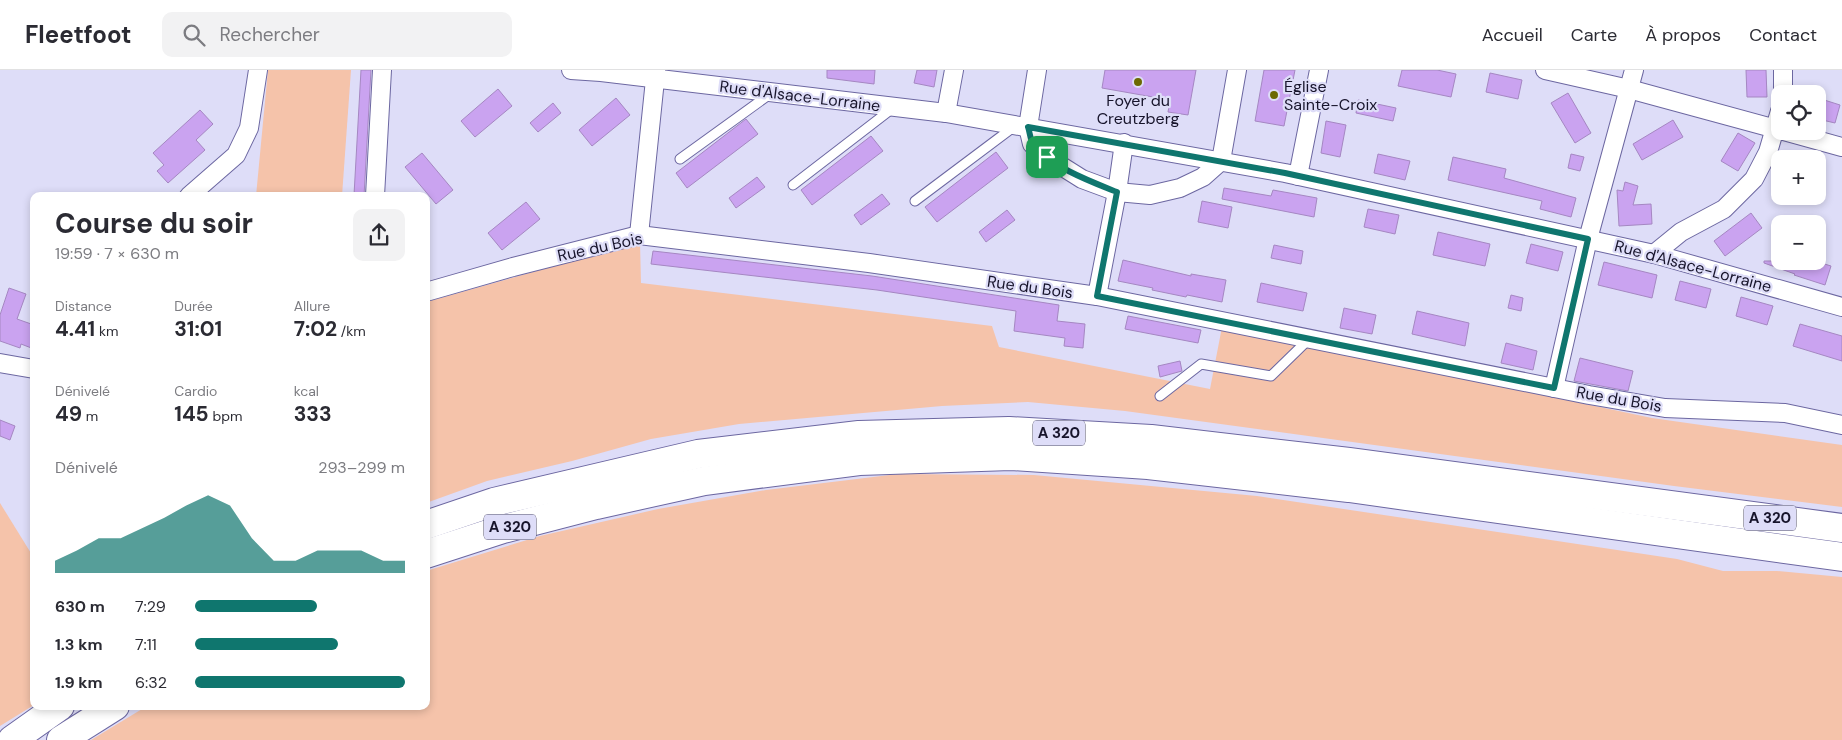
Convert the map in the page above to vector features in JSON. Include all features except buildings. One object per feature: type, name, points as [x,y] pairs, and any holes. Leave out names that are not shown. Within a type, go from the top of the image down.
[{"type":"highway","name":"A 320","points":[[430,524],[494,502],[698,454],[859,435],[1009,430],[1151,439],[1349,462],[1842,528]]},
{"type":"highway","name":"A 320","points":[[430,553],[503,529],[596,505],[704,481],[860,461],[1010,456],[1148,465],[1349,488],[1842,557]]},
{"type":"highway","points":[[12,740],[54,710]]},
{"type":"highway","points":[[61,740],[109,710]]},
{"type":"street","points":[[194,192],[236,155],[249,128],[258,70]]},
{"type":"street","points":[[375,192],[382,70]]},
{"type":"street","name":"Rue d'Alsace-Lorraine","points":[[571,70],[656,74],[772,92],[946,113],[1221,161],[1298,176],[1654,254],[1842,307]]},
{"type":"street","points":[[946,113],[954,70]]},
{"type":"street","points":[[1036,70],[1022,126],[1032,144],[1047,157],[1082,179],[1117,192],[1150,194],[1180,188],[1203,177],[1221,161],[1237,70]]},
{"type":"street","points":[[1298,176],[1319,70]]},
{"type":"street","points":[[1545,70],[1629,89],[1771,128]]},
{"type":"street","points":[[1554,388],[1588,239],[1634,70]]},
{"type":"street","points":[[1783,70],[1783,85]]},
{"type":"street","points":[[639,235],[656,74]]},
{"type":"street","points":[[1654,254],[1681,232],[1724,209],[1754,179],[1775,140]]},
{"type":"street","points":[[1816,140],[1842,147]]},
{"type":"street","points":[[1097,296],[1117,192],[1124,143]]},
{"type":"street","name":"Rue du Bois","points":[[430,291],[513,267],[639,235],[869,263],[1097,296],[1554,388],[1665,408],[1785,413],[1842,425]]},
{"type":"street","points":[[0,363],[30,368]]},
{"type":"lane","points":[[680,159],[772,92]]},
{"type":"lane","points":[[793,185],[895,107]]},
{"type":"lane","points":[[915,201],[1022,126]]},
{"type":"lane","points":[[1160,396],[1201,364],[1271,376],[1309,339]]},
{"type":"shaded area","points":[[268,70],[351,70],[342,192],[256,192]]},
{"type":"shaded area","points":[[640,242],[641,283],[992,326],[999,347],[1210,389],[1222,327],[1652,418],[1842,445],[1842,507],[1125,411],[1028,402],[942,406],[739,424],[651,439],[572,461],[487,481],[430,502],[430,301]]},
{"type":"shaded area","points":[[898,474],[1034,475],[1257,496],[1677,559],[1723,571],[1777,571],[1842,577],[1842,740],[91,740],[140,710],[430,710],[430,570],[540,536],[658,509],[766,490]]},
{"type":"shaded area","points":[[0,503],[30,552],[30,707],[0,726]]},
{"type":"place","name":"Foyer du Creutzberg","points":[[1138,82]]},
{"type":"place","name":"Église Sainte-Croix","points":[[1274,95]]},
{"type":"route","points":[[1028,127],[1285,173],[1588,239],[1554,388],[1097,296],[1117,192],[1082,179],[1047,157],[1032,144],[1028,127]]}]
